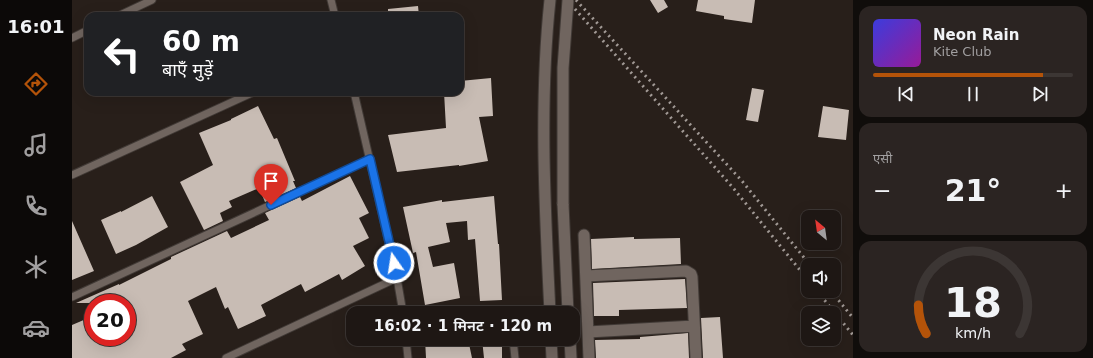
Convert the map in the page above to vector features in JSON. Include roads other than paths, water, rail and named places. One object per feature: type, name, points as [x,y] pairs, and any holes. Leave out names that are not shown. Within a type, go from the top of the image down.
[{"type":"main road","points":[[550,0],[546,34],[545,209],[550,306]]},
{"type":"main road","points":[[568,0],[563,68],[563,204],[568,306]]},
{"type":"main road","points":[[584,235],[589,358]]},
{"type":"main road","points":[[586,276],[686,271],[691,274],[696,358]]},
{"type":"main road","points":[[588,332],[694,326]]},
{"type":"main road","points":[[551,346],[552,358]]},
{"type":"main road","points":[[570,346],[571,358]]},
{"type":"lane","points":[[126,12],[152,0]]},
{"type":"lane","points":[[331,0],[334,12]]},
{"type":"lane","points":[[72,38],[84,32]]},
{"type":"lane","points":[[72,175],[245,96]]},
{"type":"lane","points":[[355,96],[397,278],[402,306]]},
{"type":"lane","points":[[72,297],[370,159]]},
{"type":"lane","points":[[226,358],[397,278]]},
{"type":"lane","points":[[407,346],[408,358]]},
{"type":"lane","points":[[514,346],[515,358]]},
{"type":"railway","points":[[567,0],[734,189],[801,271]]},
{"type":"railway","points":[[576,0],[742,181],[804,258]]},
{"type":"railway","points":[[823,298],[853,335]]},
{"type":"railway","points":[[837,298],[853,318]]}]
